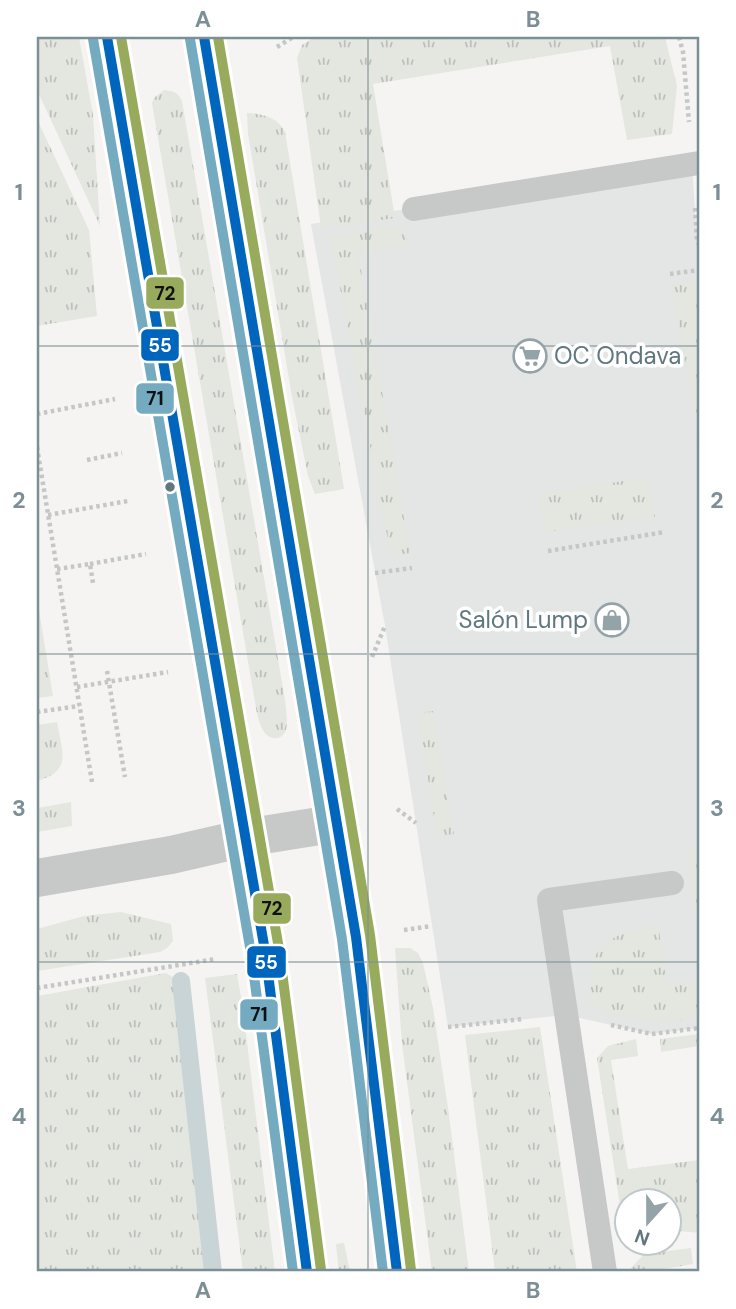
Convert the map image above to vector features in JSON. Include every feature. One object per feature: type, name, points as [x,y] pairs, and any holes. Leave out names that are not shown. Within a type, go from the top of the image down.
[{"type":"street","points":[[107,37],[265,951],[307,1272]]},
{"type":"street","points":[[204,37],[356,937],[397,1272]]},
{"type":"street","points":[[37,878],[338,823]]},
{"type":"lane","points":[[414,209],[699,163]]},
{"type":"lane","points":[[605,1272],[549,900],[672,883]]},
{"type":"path","points":[[277,47],[293,37]]},
{"type":"path","points":[[670,274],[699,270]]},
{"type":"path","points":[[37,414],[115,399]]},
{"type":"path","points":[[37,447],[92,782]]},
{"type":"path","points":[[87,460],[122,453]]},
{"type":"path","points":[[48,514],[128,501]]},
{"type":"path","points":[[548,551],[665,532]]},
{"type":"path","points":[[57,569],[146,554]]},
{"type":"path","points":[[90,564],[93,583]]},
{"type":"path","points":[[375,573],[412,568]]},
{"type":"path","points":[[372,657],[385,626]]},
{"type":"path","points":[[107,671],[125,777]]},
{"type":"path","points":[[76,687],[176,671]]},
{"type":"path","points":[[37,712],[79,706]]},
{"type":"path","points":[[397,809],[416,823]]},
{"type":"path","points":[[392,931],[431,926]]},
{"type":"path","points":[[37,988],[228,957]]},
{"type":"path","points":[[448,1027],[566,1015],[652,1034],[699,1028]]},
{"type":"shaded area","points":[[692,164],[699,245],[699,1028],[652,1034],[566,1015],[448,1027],[385,626],[311,224]]},
{"type":"green space","points":[[37,37],[79,37],[93,115],[100,226],[37,90]]},
{"type":"green space","points":[[314,37],[665,37],[677,86],[672,134],[627,140],[610,46],[373,84],[395,218],[321,228],[297,58],[302,45]]},
{"type":"green space","points":[[164,90],[175,92],[182,101],[285,700],[286,730],[278,738],[268,736],[265,732],[256,708],[152,103]]},
{"type":"green space","points":[[247,113],[269,117],[285,132],[344,489],[315,494],[308,476],[292,397],[248,134]]},
{"type":"green space","points":[[37,119],[89,230],[97,316],[37,326]]},
{"type":"green space","points":[[405,226],[408,245],[358,253],[410,553],[391,556],[330,235]]},
{"type":"green space","points":[[695,280],[699,288],[699,412],[696,427],[672,285]]},
{"type":"green space","points":[[647,477],[655,517],[545,532],[539,495]]},
{"type":"green space","points":[[37,598],[53,696],[37,698]]},
{"type":"green space","points":[[433,711],[454,834],[437,837],[418,713]]},
{"type":"green space","points":[[57,722],[62,751],[60,766],[56,772],[37,781],[37,725]]},
{"type":"green space","points":[[71,802],[72,826],[37,832],[37,808]]},
{"type":"green space","points":[[699,847],[699,918],[695,919],[686,849]]},
{"type":"green space","points":[[121,912],[171,924],[173,941],[160,952],[37,971],[37,929],[84,916]]},
{"type":"green space","points":[[658,924],[667,986],[699,981],[699,1018],[659,1023],[604,1012],[589,1003],[593,963],[603,946],[619,935]]},
{"type":"green space","points":[[395,948],[410,948],[418,953],[423,963],[433,1008],[449,1115],[469,1272],[432,1272],[402,1044]]},
{"type":"green space","points":[[166,973],[178,980],[208,1272],[37,1272],[37,996]]},
{"type":"green space","points":[[237,974],[275,1272],[243,1272],[205,978]]},
{"type":"green space","points":[[540,1027],[577,1272],[495,1272],[465,1035]]},
{"type":"green space","points":[[699,1034],[699,1046],[661,1052],[660,1039]]},
{"type":"green space","points":[[636,1039],[638,1056],[611,1060],[628,1169],[699,1160],[699,1233],[684,1231],[684,1186],[617,1186],[597,1058],[608,1046]]},
{"type":"green space","points":[[344,1243],[350,1272],[339,1272],[336,1244]]},
{"type":"green space","points":[[691,1248],[693,1264],[647,1272],[630,1272],[642,1256],[684,1256],[684,1249]]},
{"type":"waterway","points":[[181,981],[213,1272]]},
{"type":"transit line","name":"55","points":[[107,37],[265,951],[307,1272]]},
{"type":"transit line","name":"72","points":[[121,37],[279,949],[321,1270]]},
{"type":"transit line","name":"55","points":[[204,37],[356,937],[397,1272]]},
{"type":"transit line","name":"72","points":[[218,37],[370,935],[411,1270]]},
{"type":"transit line","name":"71","points":[[93,39],[251,953],[293,1272]]},
{"type":"transit line","name":"71","points":[[190,39],[342,939],[383,1272]]},
{"type":"place","name":"OC Ondava","points":[[530,356]]},
{"type":"place","name":"Salón Lump","points":[[612,620]]}]
